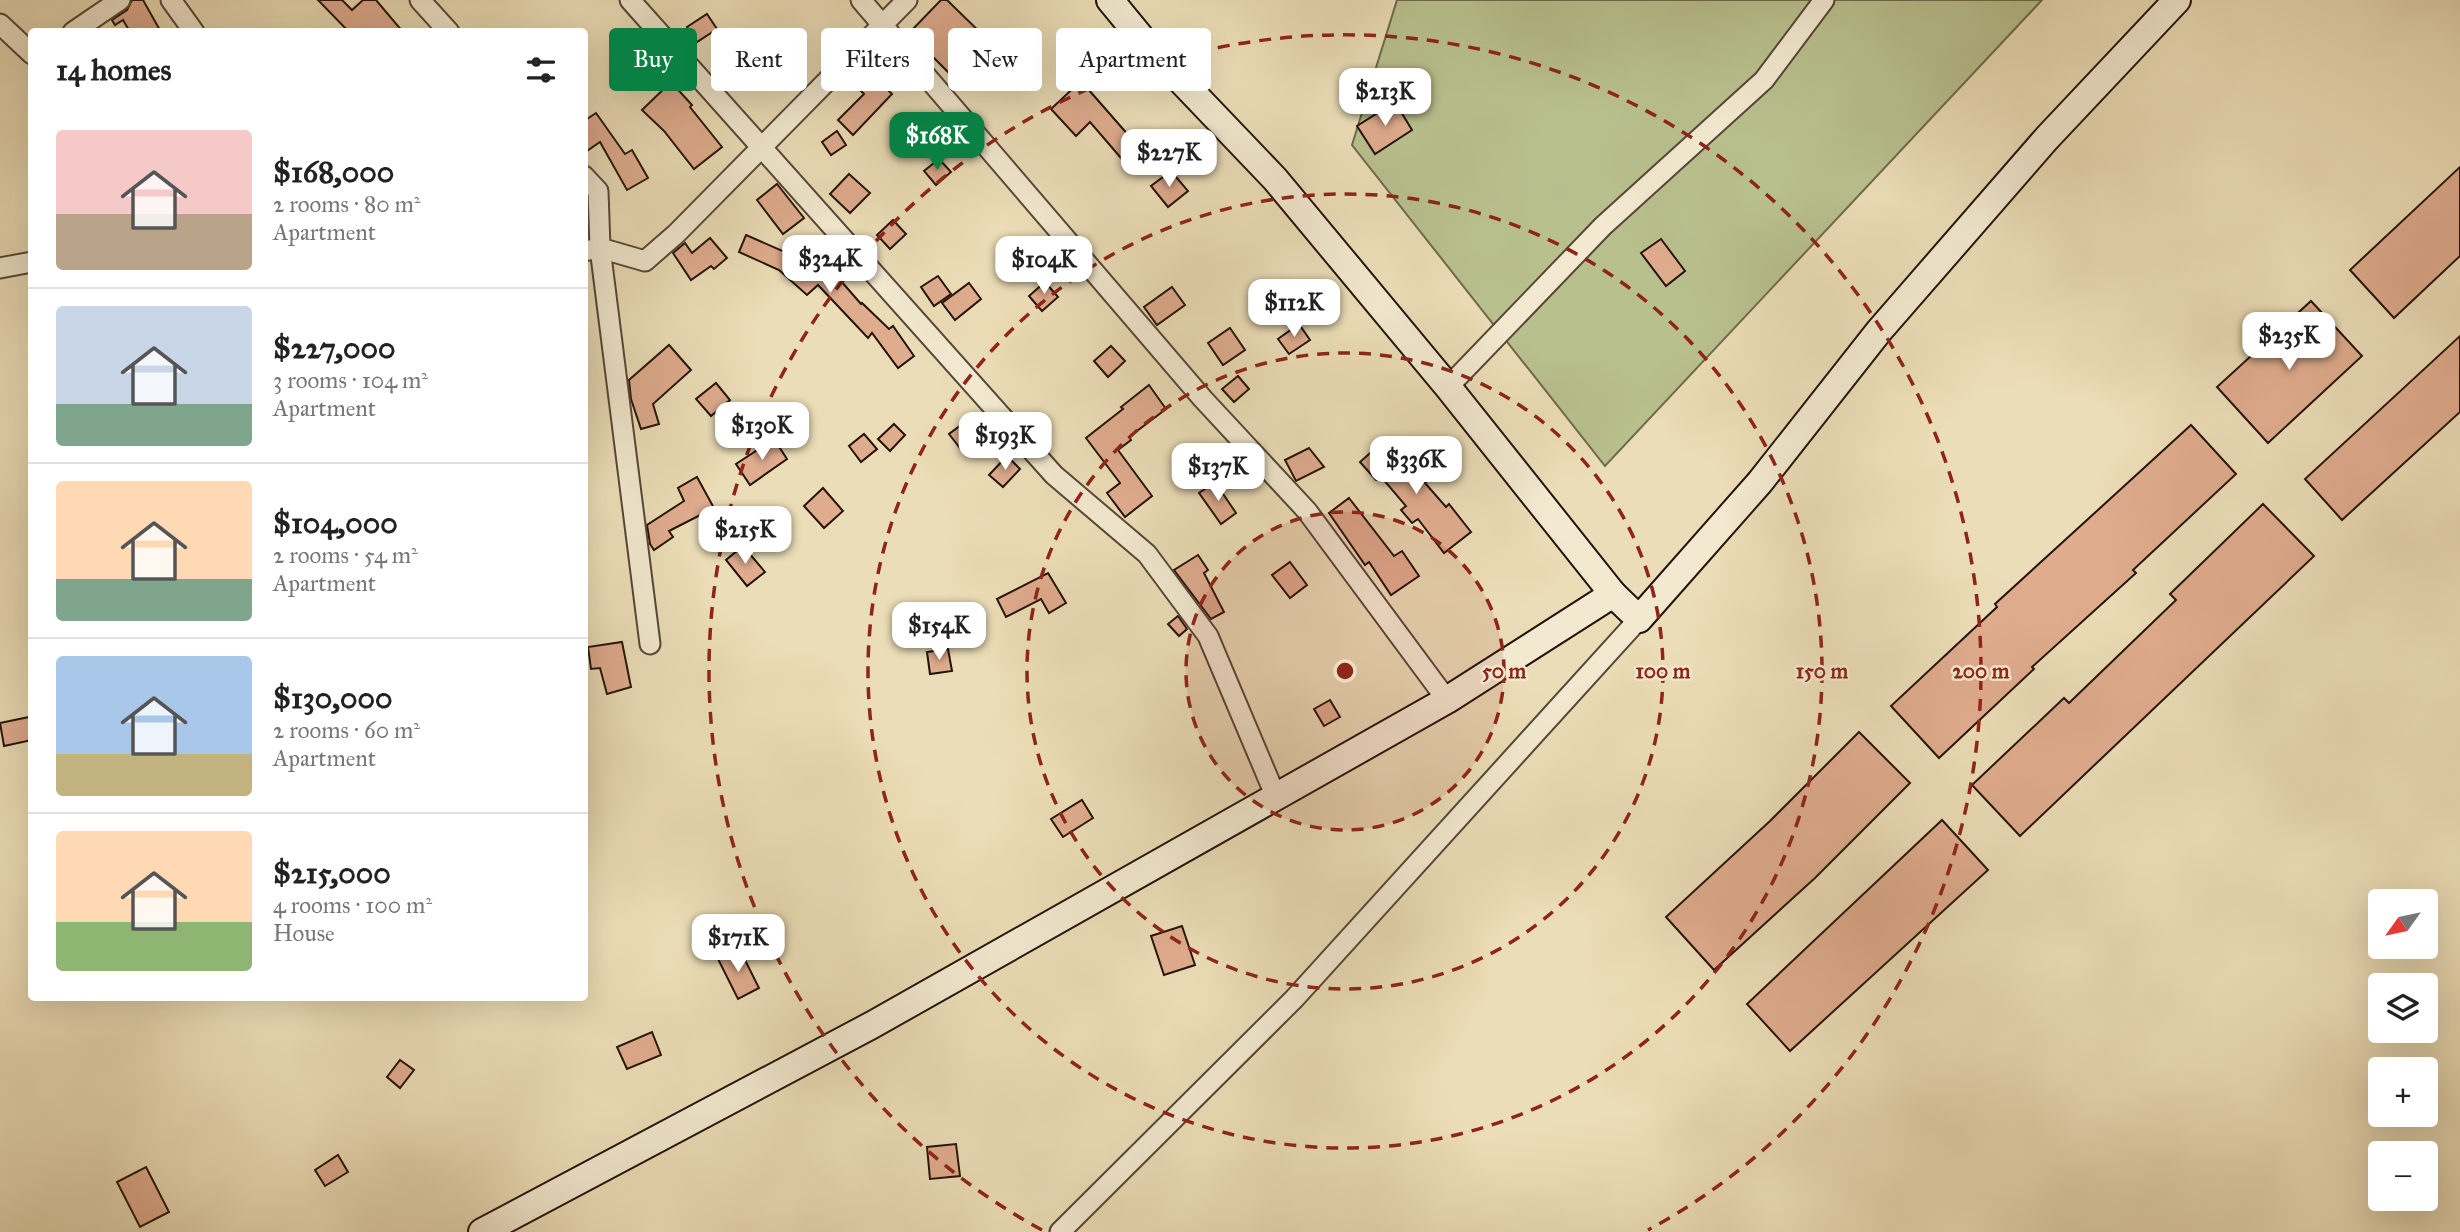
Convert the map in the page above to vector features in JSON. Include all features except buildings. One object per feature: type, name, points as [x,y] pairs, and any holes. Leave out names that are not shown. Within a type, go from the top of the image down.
[{"type":"main road","points":[[1110,0],[1147,45],[1275,179],[1448,387],[1614,594],[1639,619],[1760,482],[1879,331],[2047,138],[2177,0]]},
{"type":"main road","points":[[482,1232],[872,1025],[1447,700],[1614,594]]},
{"type":"street","points":[[79,28],[120,0]]},
{"type":"street","points":[[171,0],[191,28]]},
{"type":"street","points":[[630,0],[1054,475],[1147,554],[1208,636],[1276,797]]},
{"type":"street","points":[[861,0],[1203,399],[1307,511],[1447,700]]},
{"type":"street","points":[[592,250],[645,261],[676,234],[907,0]]},
{"type":"street","points":[[1448,387],[1603,226],[1764,80],[1824,0]]},
{"type":"street","points":[[429,3],[446,28]]},
{"type":"street","points":[[0,24],[28,50]]},
{"type":"street","points":[[588,180],[598,191],[592,250],[650,644]]},
{"type":"street","points":[[0,268],[28,263]]},
{"type":"street","points":[[1060,1232],[1294,999],[1639,619]]},
{"type":"green space","points":[[1397,0],[2042,0],[1605,466],[1352,145]]}]
